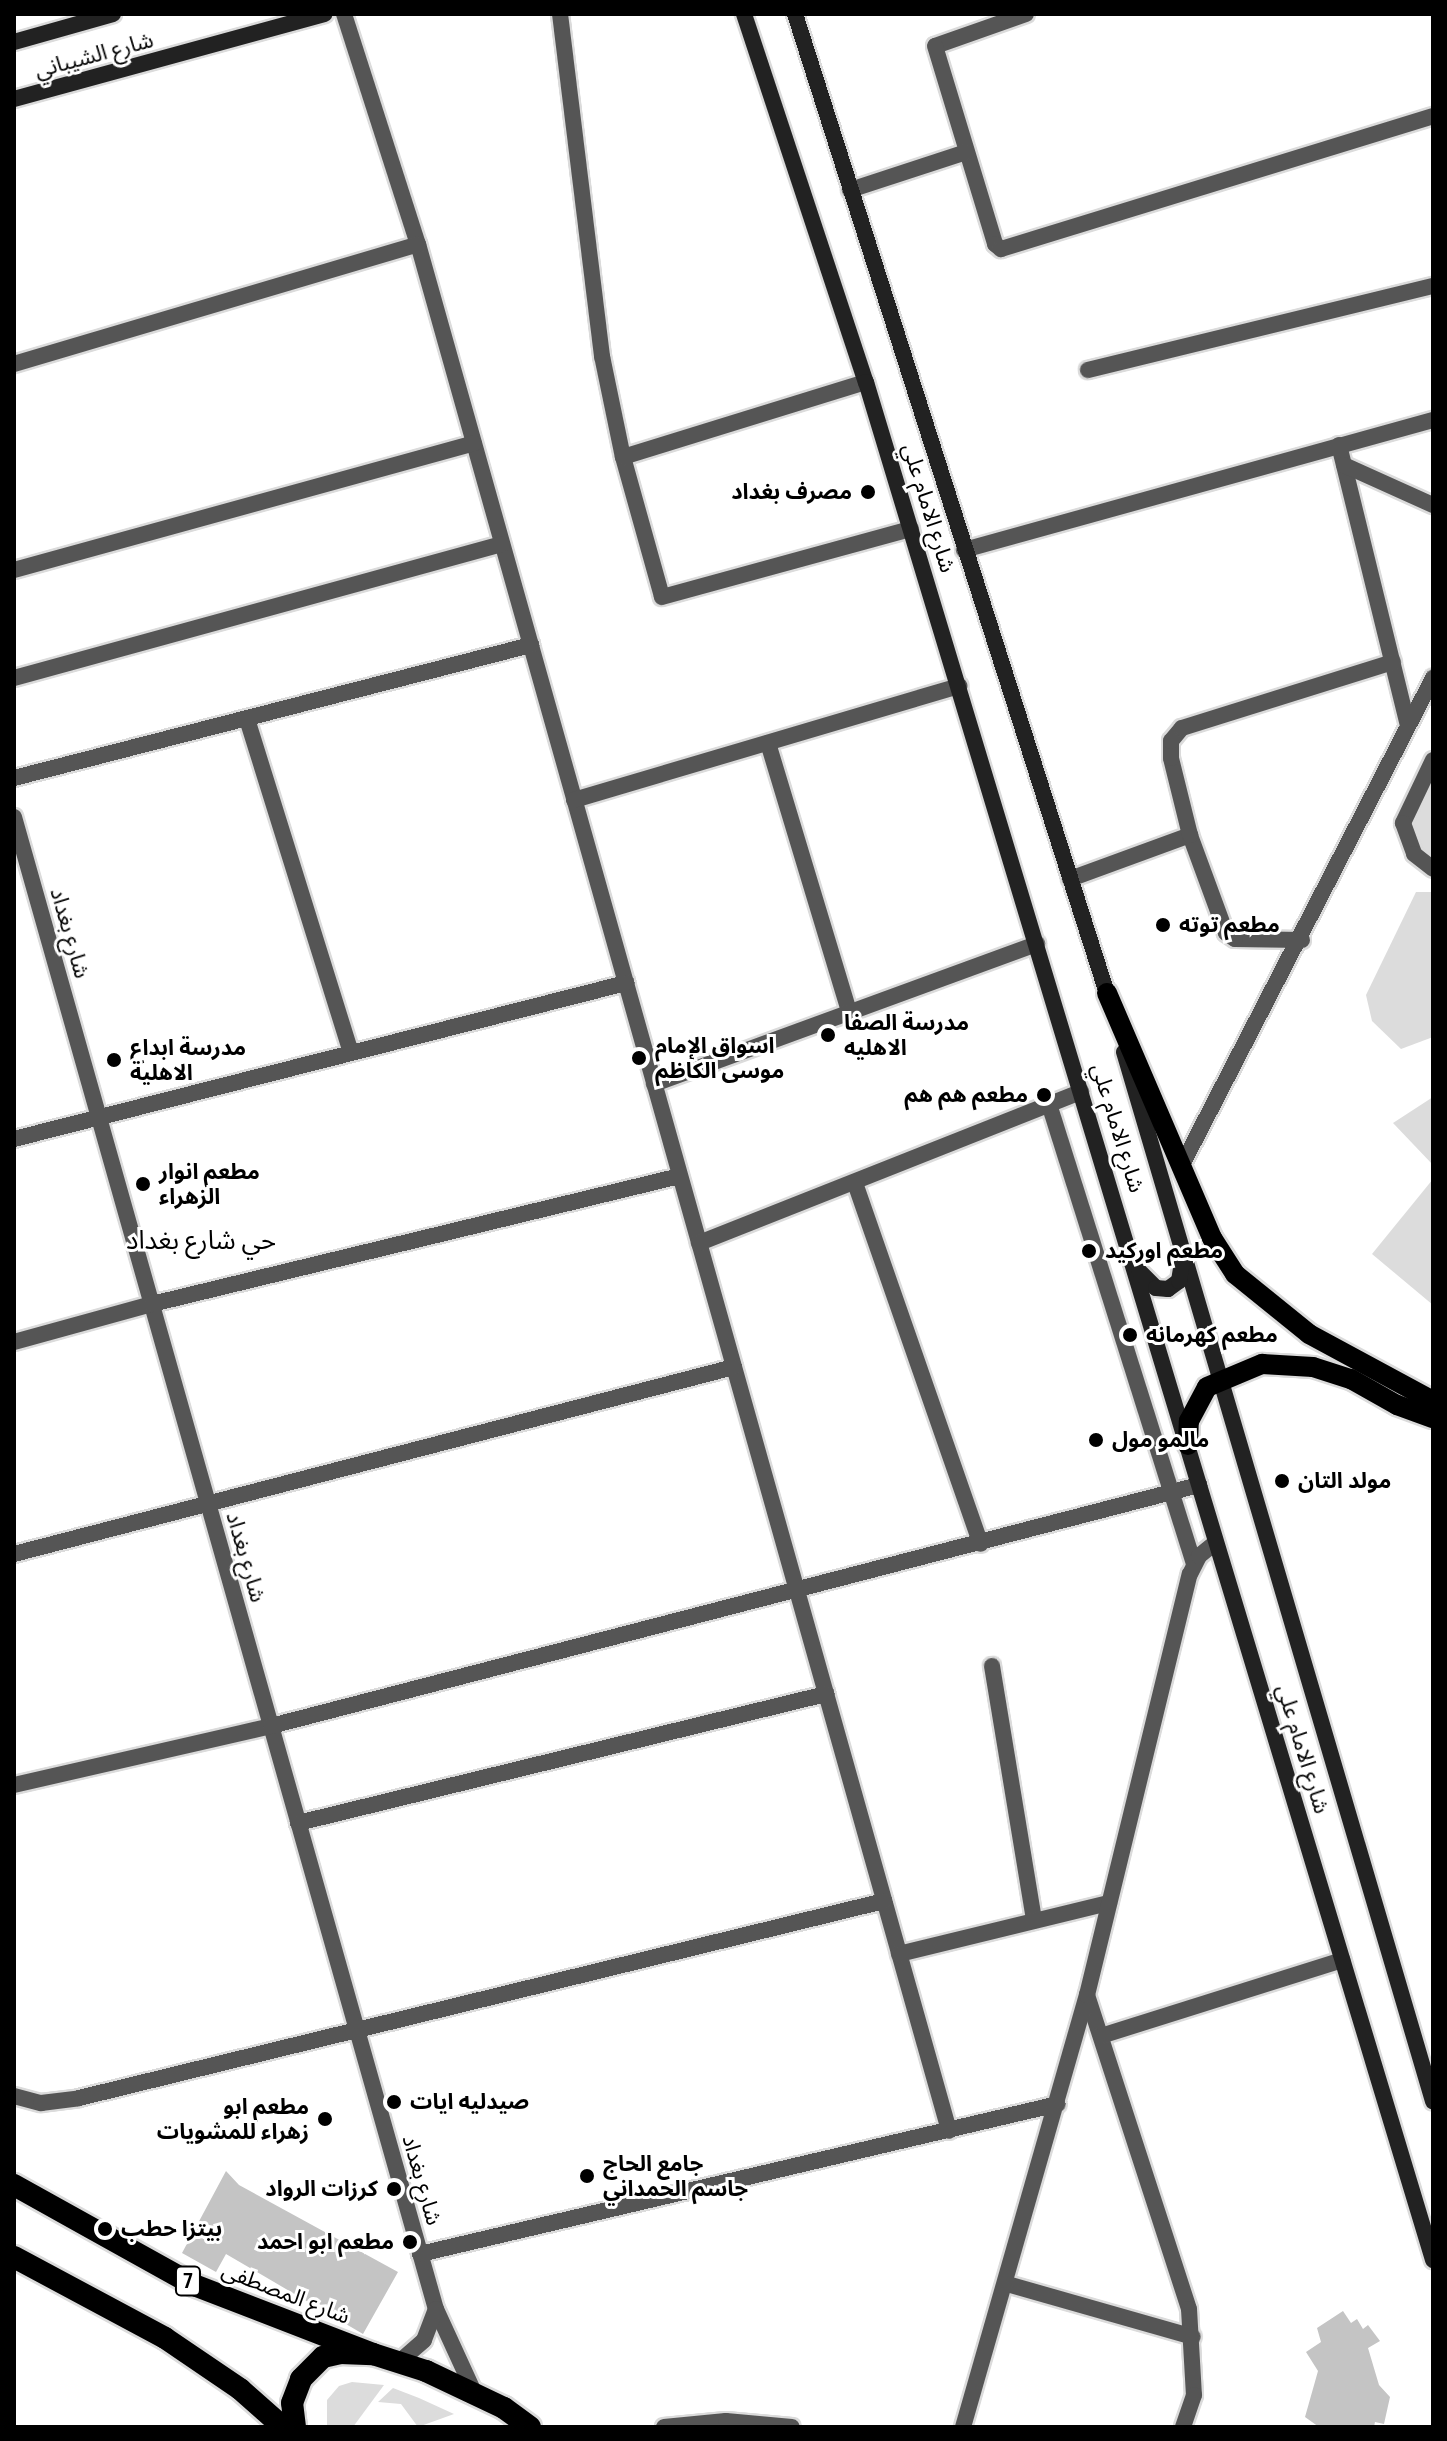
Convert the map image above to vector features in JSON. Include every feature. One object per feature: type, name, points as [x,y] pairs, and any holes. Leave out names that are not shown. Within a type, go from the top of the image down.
[{"type":"highway","name":"شارع المصطفى","points":[[14,2185],[194,2285],[373,2354]]},
{"type":"highway","points":[[14,2257],[165,2338],[240,2389],[283,2427]]},
{"type":"highway","name":"7","points":[[295,2427],[292,2403],[306,2370],[323,2357],[373,2354],[475,2394],[530,2427]]},
{"type":"main road","name":"شارع الشيباني","points":[[14,42],[113,14]]},
{"type":"main road","name":"شارع الشيباني","points":[[14,99],[325,14]]},
{"type":"main road","name":"شارع الامام علي","points":[[744,14],[866,382],[1433,2260]]},
{"type":"main road","name":"شارع الامام علي","points":[[795,14],[1107,993],[1218,1379],[1433,2101]]},
{"type":"main road","name":"شارع الامام علي","points":[[1107,993],[1183,1163],[1212,1238],[1235,1274],[1309,1334],[1433,1401]]},
{"type":"main road","points":[[1134,1263],[1145,1281],[1168,1289],[1179,1281],[1182,1252]]},
{"type":"main road","points":[[1188,1445],[1197,1400],[1218,1379],[1262,1364],[1313,1367],[1351,1379],[1397,1405],[1433,1418]]},
{"type":"street","points":[[344,14],[418,244],[949,2131]]},
{"type":"street","points":[[560,14],[602,356],[623,457],[662,597],[911,529]]},
{"type":"street","points":[[1026,14],[935,46],[995,244],[1001,249],[1433,116]]},
{"type":"street","points":[[850,190],[966,152]]},
{"type":"street","points":[[14,364],[418,244]]},
{"type":"street","points":[[1088,370],[1433,286]]},
{"type":"street","points":[[623,457],[866,382]]},
{"type":"street","points":[[964,550],[1433,420]]},
{"type":"street","points":[[14,570],[474,443]]},
{"type":"street","points":[[1339,445],[1408,725]]},
{"type":"street","points":[[1344,465],[1433,505]]},
{"type":"street","points":[[14,678],[502,544]]},
{"type":"street","points":[[14,778],[531,645]]},
{"type":"street","points":[[1302,940],[1235,939],[1226,933],[1190,835],[1171,758],[1171,741],[1182,728],[1393,662]]},
{"type":"street","points":[[1183,1163],[1302,940],[1433,678]]},
{"type":"street","points":[[574,800],[959,686]]},
{"type":"street","points":[[247,719],[351,1052]]},
{"type":"street","points":[[768,743],[849,1012]]},
{"type":"street","points":[[1433,760],[1403,823],[1414,854],[1433,869]]},
{"type":"street","name":"شارع بغداد","points":[[14,817],[436,2309],[475,2394]]},
{"type":"street","points":[[1070,879],[1190,835]]},
{"type":"street","points":[[654,1084],[1037,944]]},
{"type":"street","points":[[14,1139],[626,983]]},
{"type":"street","points":[[699,1243],[1081,1092]]},
{"type":"street","points":[[1049,1104],[1194,1564]]},
{"type":"street","points":[[14,1342],[152,1304],[680,1176]]},
{"type":"street","points":[[855,1183],[981,1544]]},
{"type":"street","points":[[14,1554],[209,1506],[734,1367]]},
{"type":"street","points":[[14,1785],[271,1726],[1199,1485]]},
{"type":"street","points":[[963,2427],[1058,2104],[1194,1564],[1215,1543]]},
{"type":"street","points":[[992,1666],[1034,1921]]},
{"type":"street","points":[[298,1823],[826,1694]]},
{"type":"street","points":[[14,2096],[41,2103],[79,2098],[884,1901]]},
{"type":"street","points":[[899,1954],[1109,1903]]},
{"type":"street","points":[[1101,2036],[1342,1960]]},
{"type":"street","points":[[1087,1995],[1193,2337],[1194,2395],[1183,2427]]},
{"type":"street","points":[[420,2254],[1058,2104]]},
{"type":"street","points":[[1007,2284],[1193,2337]]},
{"type":"street","points":[[399,2362],[424,2340],[436,2309]]},
{"type":"street","points":[[664,2427],[726,2421],[792,2427]]},
{"type":"shaded area","points":[[1433,776],[1433,861],[1422,854],[1411,825]]},
{"type":"shaded area","points":[[1416,892],[1433,892],[1433,1037],[1401,1049],[1372,1021],[1366,995]]},
{"type":"shaded area","points":[[1433,1097],[1433,1165],[1393,1123]]},
{"type":"shaded area","points":[[1433,1179],[1433,1305],[1372,1254]]},
{"type":"shaded area","points":[[352,2382],[384,2385],[353,2427],[327,2427],[327,2400],[339,2386]]},
{"type":"shaded area","points":[[393,2388],[454,2414],[418,2427],[401,2404],[378,2402]]},
{"type":"building","points":[[226,2171],[239,2185],[398,2272],[363,2334],[226,2254],[216,2272],[182,2253]]},
{"type":"building","points":[[1343,2311],[1351,2323],[1357,2319],[1363,2329],[1368,2325],[1380,2341],[1368,2348],[1379,2385],[1390,2397],[1384,2424],[1375,2422],[1374,2427],[1319,2427],[1305,2417],[1318,2371],[1306,2352],[1321,2342],[1317,2328]]},
{"type":"place","name":"مصرف بغداد","points":[[868,492]]},
{"type":"place","name":"مطعم توته","points":[[1163,925]]},
{"type":"place","name":"مدرسة الصفا الاهليه","points":[[828,1035]]},
{"type":"place","name":"اسواق الإمام موسى الكاظم","points":[[639,1058]]},
{"type":"place","name":"مدرسة ابداع الاهلية","points":[[114,1060]]},
{"type":"place","name":"مطعم هم هم","points":[[1044,1095]]},
{"type":"place","name":"مطعم انوار الزهراء","points":[[143,1184]]},
{"type":"place","name":"مطعم اوركيد","points":[[1089,1251]]},
{"type":"place","name":"مطعم كهرمانه","points":[[1130,1335]]},
{"type":"place","name":"مالمو مول","points":[[1096,1440]]},
{"type":"place","name":"مولد التان","points":[[1282,1481]]},
{"type":"place","name":"صيدليه ايات","points":[[394,2102]]},
{"type":"place","name":"مطعم ابو زهراء للمشويات","points":[[325,2119]]},
{"type":"place","name":"جامع الحاج جاسم الحمداني","points":[[587,2176]]},
{"type":"place","name":"كرزات الرواد","points":[[394,2189]]},
{"type":"place","name":"بيتزا حطب","points":[[105,2229]]},
{"type":"place","name":"مطعم ابو احمد","points":[[410,2242]]},
{"type":"district","name":"حي شارع بغداد","points":[[201,1241]]}]
